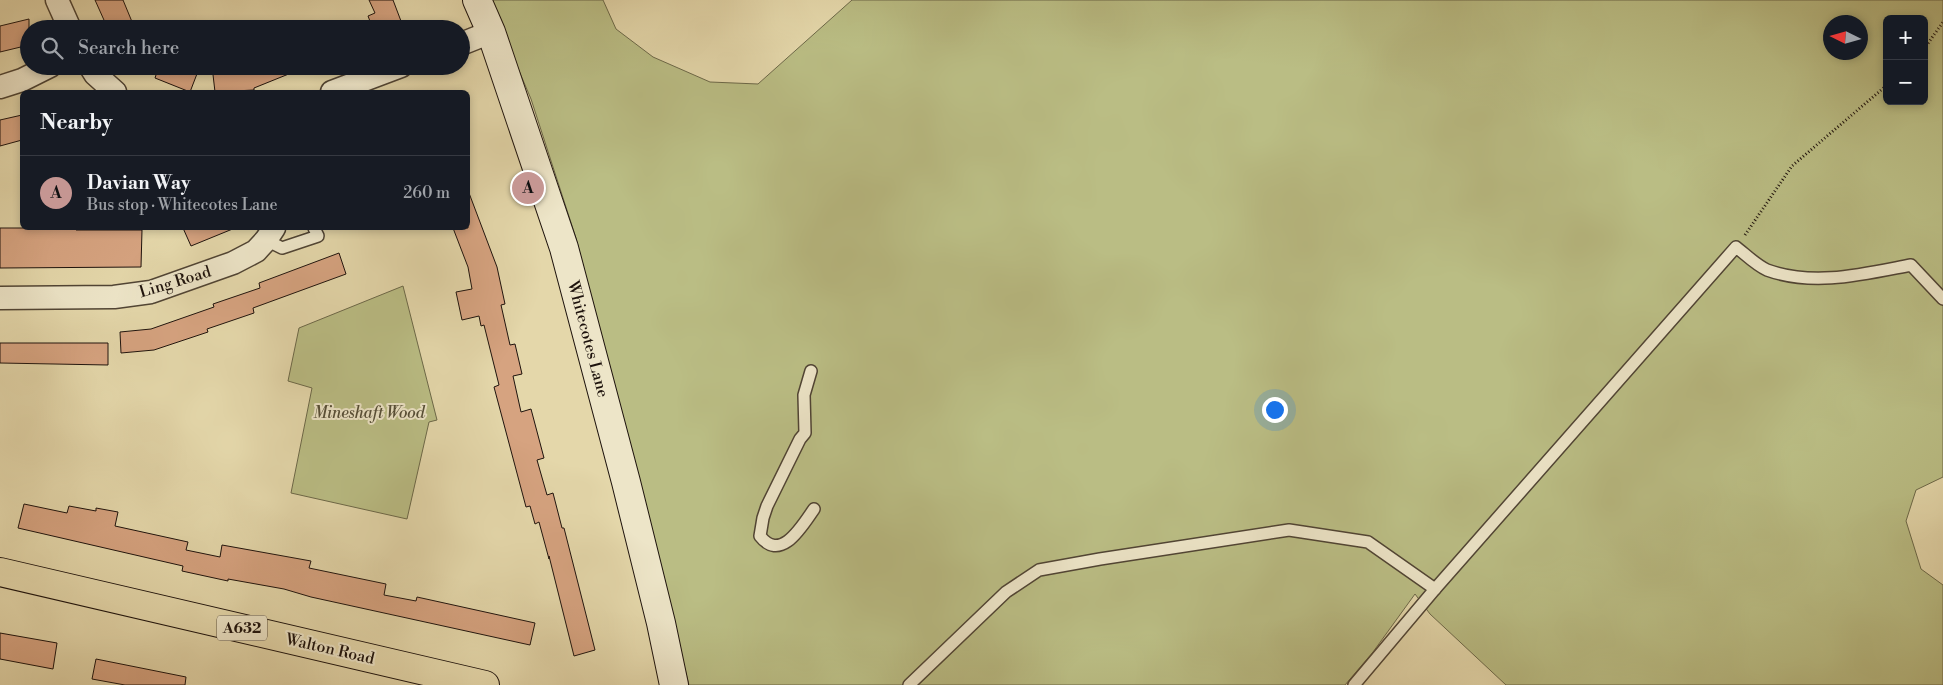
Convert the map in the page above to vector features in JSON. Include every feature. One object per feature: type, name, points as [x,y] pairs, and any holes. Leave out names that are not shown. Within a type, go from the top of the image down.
[{"type":"main road","name":"Walton Road","points":[[0,572],[485,685]]},
{"type":"street","points":[[57,0],[66,20]]},
{"type":"street","name":"Whitecotes Lane","points":[[477,0],[491,32],[564,248],[659,611],[674,685]]},
{"type":"street","points":[[470,40],[491,32]]},
{"type":"street","points":[[0,86],[32,75]]},
{"type":"street","points":[[96,75],[113,90]]},
{"type":"street","points":[[337,90],[377,75]]},
{"type":"street","name":"Ling Road","points":[[0,298],[114,297],[151,292],[233,263],[256,251],[270,234]]},
{"type":"lane","points":[[270,234],[282,248],[318,236],[315,230]]},
{"type":"lane","points":[[1354,685],[1435,589],[1736,247],[1766,269],[1794,276],[1843,278],[1911,265],[1943,299]]},
{"type":"lane","points":[[811,371],[804,395],[805,433],[800,439],[770,500],[763,518],[760,536],[766,543],[776,546],[787,542],[800,530],[814,509]]},
{"type":"lane","points":[[909,685],[1006,592],[1040,570],[1100,559],[1289,530],[1368,542],[1435,589]]},
{"type":"path","points":[[1928,43],[1943,22]]},
{"type":"path","points":[[1736,247],[1792,166],[1883,88]]},
{"type":"green space","points":[[489,0],[603,0],[616,29],[653,57],[710,82],[758,84],[852,0],[1943,0],[1943,477],[1916,490],[1906,521],[1921,569],[1943,585],[1943,685],[1506,685],[1430,614],[1415,594],[1373,652],[1345,685],[689,685],[576,238],[531,99]]},
{"type":"green space","name":"Mineshaft Wood","points":[[403,286],[437,420],[429,422],[407,519],[291,493],[312,388],[288,381],[299,328]]},
{"type":"building","points":[[95,0],[123,0],[131,20],[104,20]]},
{"type":"building","points":[[369,0],[393,0],[401,20],[370,20],[368,16],[375,13]]},
{"type":"building","points":[[20,21],[20,47],[0,52],[0,26]]},
{"type":"building","points":[[156,75],[197,75],[191,90],[185,90],[155,78]]},
{"type":"building","points":[[213,75],[286,75],[254,88],[254,90],[215,90]]},
{"type":"building","points":[[20,115],[20,141],[0,146],[0,120]]},
{"type":"building","points":[[470,196],[497,267],[505,304],[501,305],[510,345],[515,344],[522,374],[513,376],[521,412],[531,409],[544,458],[537,460],[547,495],[553,493],[562,528],[564,528],[595,650],[574,656],[539,522],[535,524],[530,506],[526,507],[494,387],[499,385],[484,325],[481,326],[479,316],[462,320],[456,292],[472,289],[468,267],[454,230],[470,230]]},
{"type":"building","points":[[0,228],[20,228],[20,230],[142,230],[141,267],[0,268]]},
{"type":"building","points":[[184,230],[230,230],[191,246]]},
{"type":"building","points":[[339,253],[346,274],[253,308],[254,313],[207,329],[208,332],[154,350],[121,353],[120,332],[151,329],[214,307],[213,304],[260,288],[259,283]]},
{"type":"building","points":[[0,343],[108,343],[108,365],[0,363]]},
{"type":"building","points":[[24,504],[67,513],[69,506],[96,511],[96,508],[118,512],[115,526],[188,542],[186,550],[220,557],[222,545],[311,561],[309,568],[386,584],[384,595],[416,601],[417,597],[535,623],[530,645],[311,597],[284,589],[228,579],[228,581],[182,571],[183,566],[18,528]]},
{"type":"building","points":[[0,633],[57,643],[53,669],[0,659]]},
{"type":"building","points":[[96,659],[186,677],[185,685],[125,685],[92,679]]},
{"type":"place","name":"Davian Way","points":[[528,188]]}]
